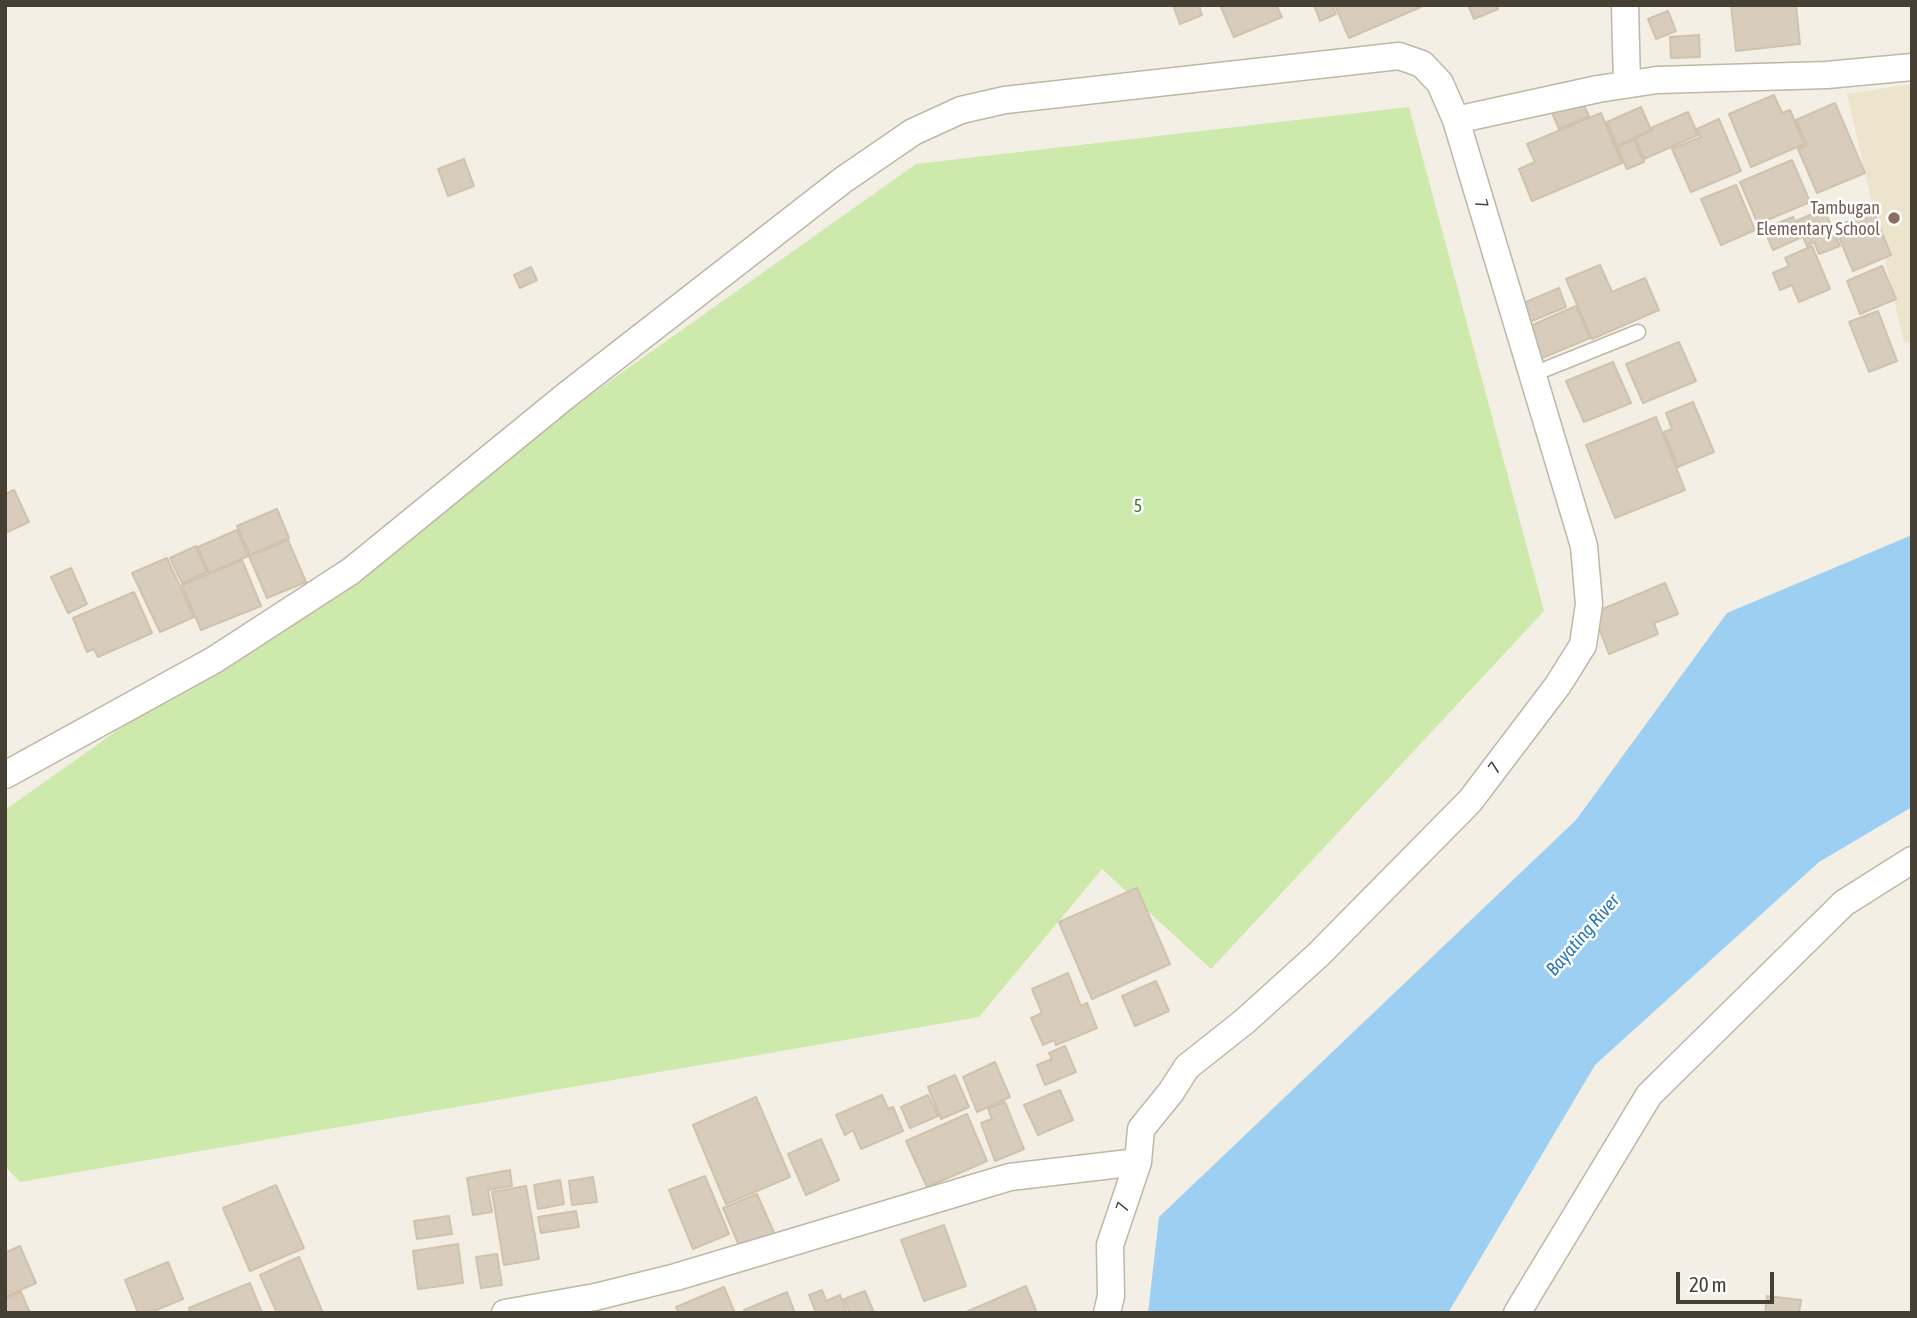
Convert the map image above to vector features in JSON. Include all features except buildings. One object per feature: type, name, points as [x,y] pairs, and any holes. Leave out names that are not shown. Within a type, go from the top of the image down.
[{"type":"street","points":[[1625,5],[1627,84]]},
{"type":"street","name":"7","points":[[5,775],[214,660],[311,599],[843,180],[913,132],[961,110],[1005,100],[1399,56],[1422,64],[1440,83],[1456,120],[1584,546],[1589,604],[1583,645],[1558,685],[1470,801],[1318,955],[1245,1021],[1187,1067],[1141,1129],[1138,1162],[1110,1245],[1111,1296],[1107,1313]]},
{"type":"street","points":[[1456,120],[1627,84],[1827,75],[1912,67]]},
{"type":"street","points":[[1517,1313],[1649,1095],[1844,903],[1912,860]]},
{"type":"street","points":[[505,1313],[595,1297],[676,1277],[1010,1177],[1138,1162]]},
{"type":"lane","points":[[1531,375],[1639,332]]},
{"type":"shaded area","name":"Tambugan Elementary School","points":[[1912,84],[1912,342],[1904,343],[1847,94]]},
{"type":"green space","name":"5","points":[[1409,107],[1544,611],[1211,969],[1102,869],[979,1017],[20,1182],[5,1166],[5,810],[916,164]]},
{"type":"water","name":"Bayating River","points":[[1912,535],[1912,807],[1819,862],[1595,1065],[1448,1313],[1148,1313],[1159,1217],[1576,820],[1727,613]]},
{"type":"place","name":"Tambugan Elementary School","points":[[1894,218]]}]
